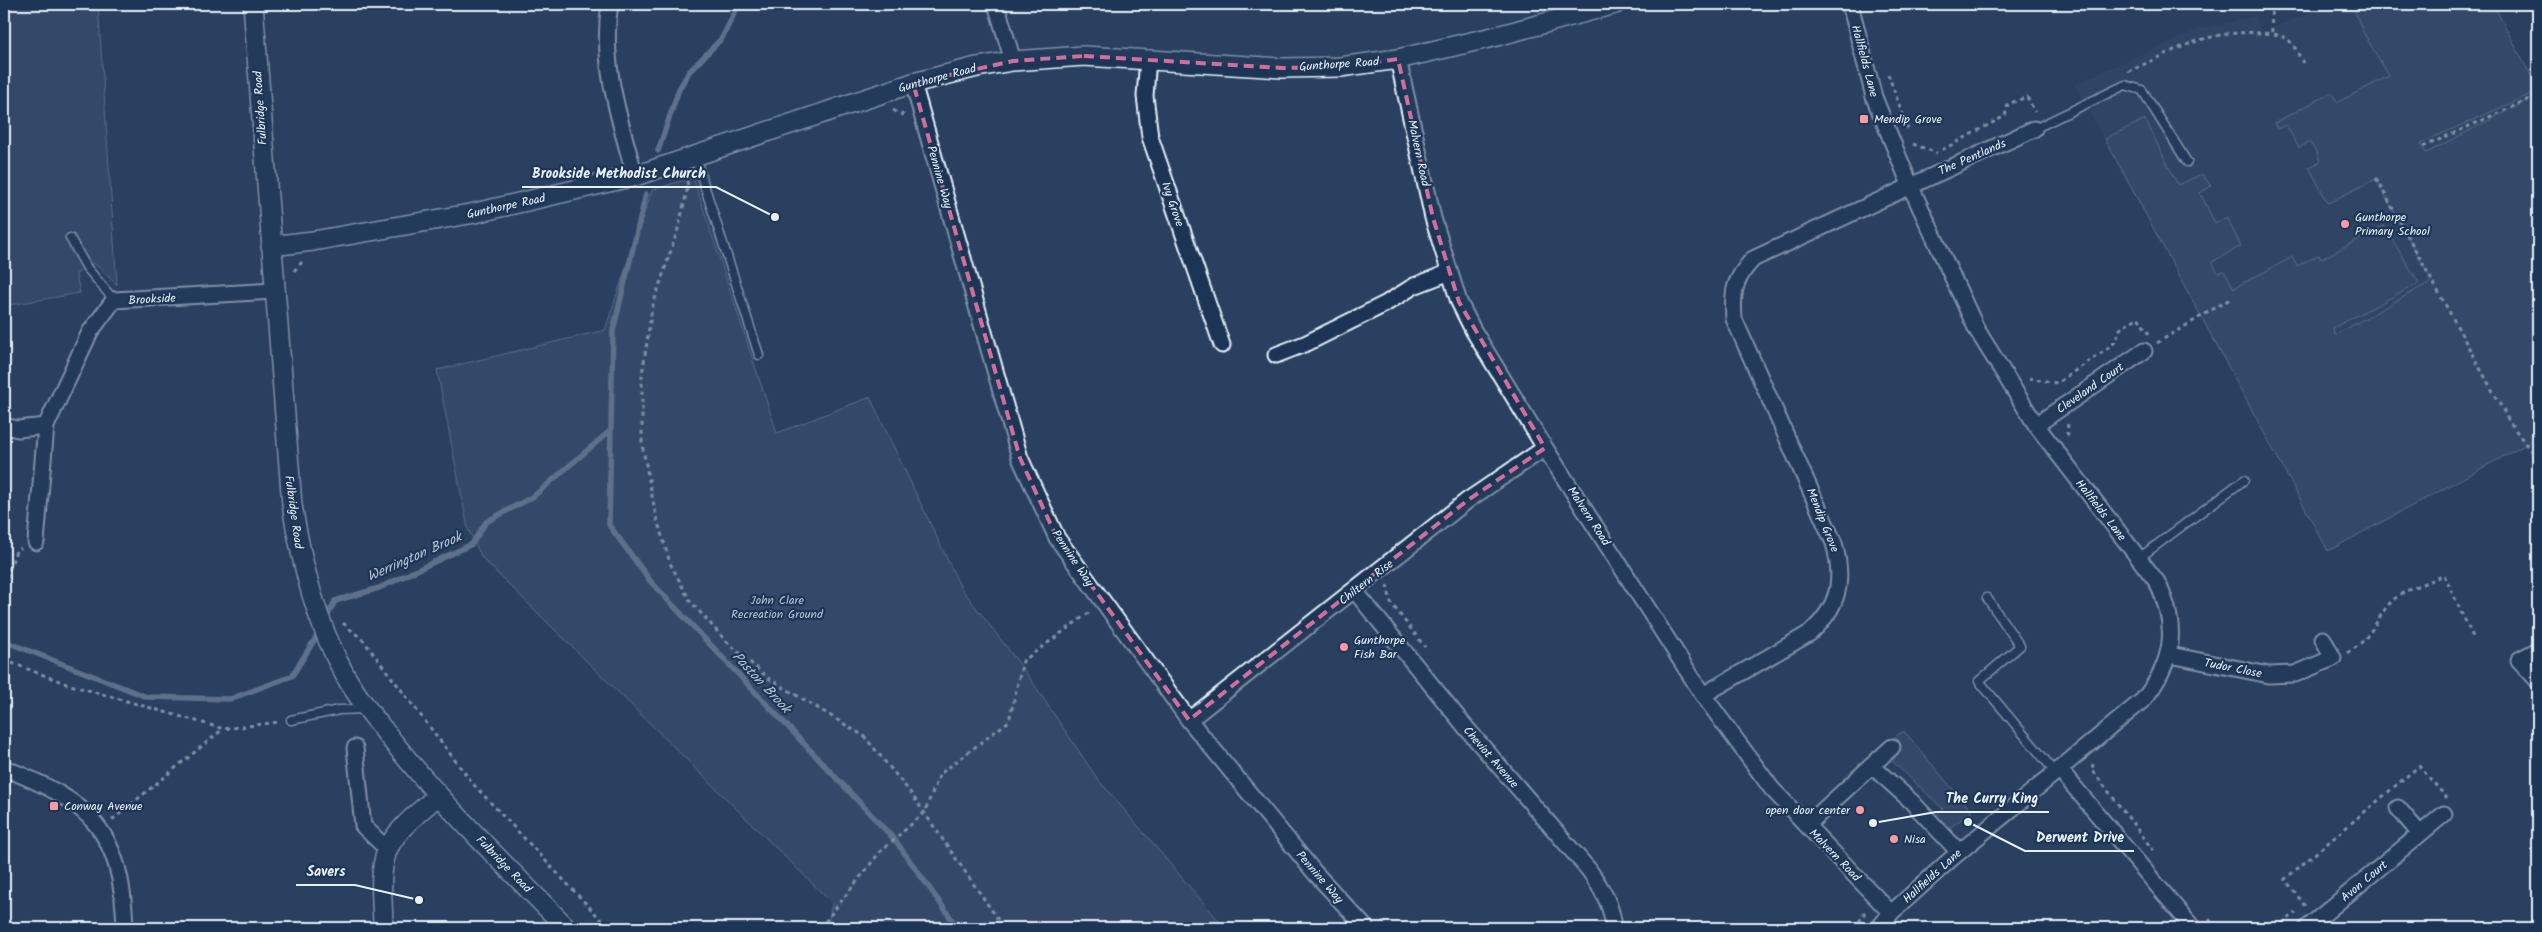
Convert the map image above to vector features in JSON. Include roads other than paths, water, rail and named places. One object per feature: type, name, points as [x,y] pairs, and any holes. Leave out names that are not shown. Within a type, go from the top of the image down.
[{"type":"street","name":"Fulbridge Road","points":[[253,4],[292,505],[301,561],[313,603],[346,678],[367,709],[437,796],[567,928]]},
{"type":"street","points":[[610,4],[610,60],[613,98],[635,176]]},
{"type":"street","points":[[996,4],[1014,61]]},
{"type":"street","name":"Gunthorpe Road","points":[[271,246],[313,242],[475,213],[635,176],[913,83],[1014,61],[1084,56],[1282,68],[1340,67],[1398,59],[1497,36],[1610,4]]},
{"type":"street","name":"Hallfields Lane","points":[[1850,4],[1874,97],[1910,185],[1977,330],[2036,426],[2157,582],[2167,602],[2171,631],[2170,655],[2158,682],[2143,700],[1959,852],[1891,913],[1879,928]]},
{"type":"street","name":"Ivy Grove","points":[[1148,59],[1145,96],[1150,137],[1222,345]]},
{"type":"street","name":"Malvern Road","points":[[1398,59],[1433,218],[1459,302],[1473,330],[1545,448],[1703,695],[1772,788],[1891,913]]},
{"type":"street","name":"Pennine Way","points":[[913,83],[1020,458],[1057,538],[1189,720],[1315,873],[1366,928]]},
{"type":"street","name":"The Pentlands","points":[[1910,185],[2037,123]]},
{"type":"street","name":"Mendip Grove","points":[[1703,695],[1810,633],[1825,620],[1834,602],[1840,566],[1834,543],[1734,319],[1732,300],[1735,284],[1742,271],[1754,260],[1910,185]]},
{"type":"street","points":[[1276,355],[1307,343],[1385,304],[1414,286],[1450,272]]},
{"type":"street","name":"Brookside","points":[[36,542],[46,426],[90,332],[114,300],[274,291]]},
{"type":"street","name":"Cleveland Court","points":[[2036,426],[2150,347]]},
{"type":"street","points":[[4,426],[18,429],[46,426]]},
{"type":"street","name":"Chiltern Rise","points":[[1189,720],[1468,500],[1545,448]]},
{"type":"street","name":"Cheviot Avenue","points":[[1355,591],[1468,730],[1589,870],[1604,892],[1612,910],[1614,928]]},
{"type":"street","name":"Tudor Close","points":[[2170,655],[2269,675],[2295,674],[2333,658],[2323,639]]},
{"type":"street","points":[[2538,650],[2519,660],[2538,681]]},
{"type":"street","points":[[1807,825],[1892,747]]},
{"type":"street","points":[[355,748],[363,826],[388,850]]},
{"type":"street","points":[[1872,766],[1911,801],[1959,852]]},
{"type":"street","points":[[4,768],[38,781],[74,802],[100,830],[114,854],[124,891],[125,928]]},
{"type":"street","points":[[2058,771],[2193,928]]},
{"type":"street","points":[[383,928],[382,870],[388,850],[404,828],[437,796]]},
{"type":"street","points":[[2398,808],[2420,834]]},
{"type":"street","name":"Avon Court","points":[[2307,928],[2448,809]]},
{"type":"lane","points":[[2037,123],[2125,85],[2142,90],[2187,162]]},
{"type":"lane","points":[[698,166],[758,355]]},
{"type":"lane","points":[[70,238],[87,268],[114,300]]},
{"type":"lane","points":[[2139,558],[2244,480]]},
{"type":"lane","points":[[1987,598],[2020,646],[1979,681],[2058,771]]},
{"type":"lane","points":[[291,720],[339,710],[367,709]]},
{"type":"waterway","name":"Werrington Brook","points":[[658,151],[679,89],[689,72],[722,38],[739,4]]},
{"type":"waterway","name":"Paston Brook","points":[[646,194],[613,331],[609,525],[651,582],[895,840],[958,928]]},
{"type":"waterway","name":"Werrington Brook","points":[[325,621],[335,601],[379,588],[472,544],[486,522],[534,496],[611,430]]},
{"type":"waterway","name":"Werrington Brook","points":[[4,641],[147,697],[230,699],[292,676],[320,631]]},
{"type":"place","name":"Mendip Grove","points":[[1864,119]]},
{"type":"place","name":"Brookside Methodist Church","points":[[775,217]]},
{"type":"place","name":"Gunthorpe Primary School","points":[[2345,224]]},
{"type":"place","name":"Gunthorpe Fish Bar","points":[[1344,647]]},
{"type":"place","name":"Conway Avenue","points":[[54,806]]},
{"type":"place","name":"open door center","points":[[1860,810]]},
{"type":"place","name":"Derwent Drive","points":[[1968,822]]},
{"type":"place","name":"The Curry King","points":[[1873,823]]},
{"type":"place","name":"Nisa","points":[[1894,839]]},
{"type":"place","name":"Savers","points":[[419,900]]},
{"type":"park label","name":"John Clare Recreation Ground","points":[[777,607]]}]
